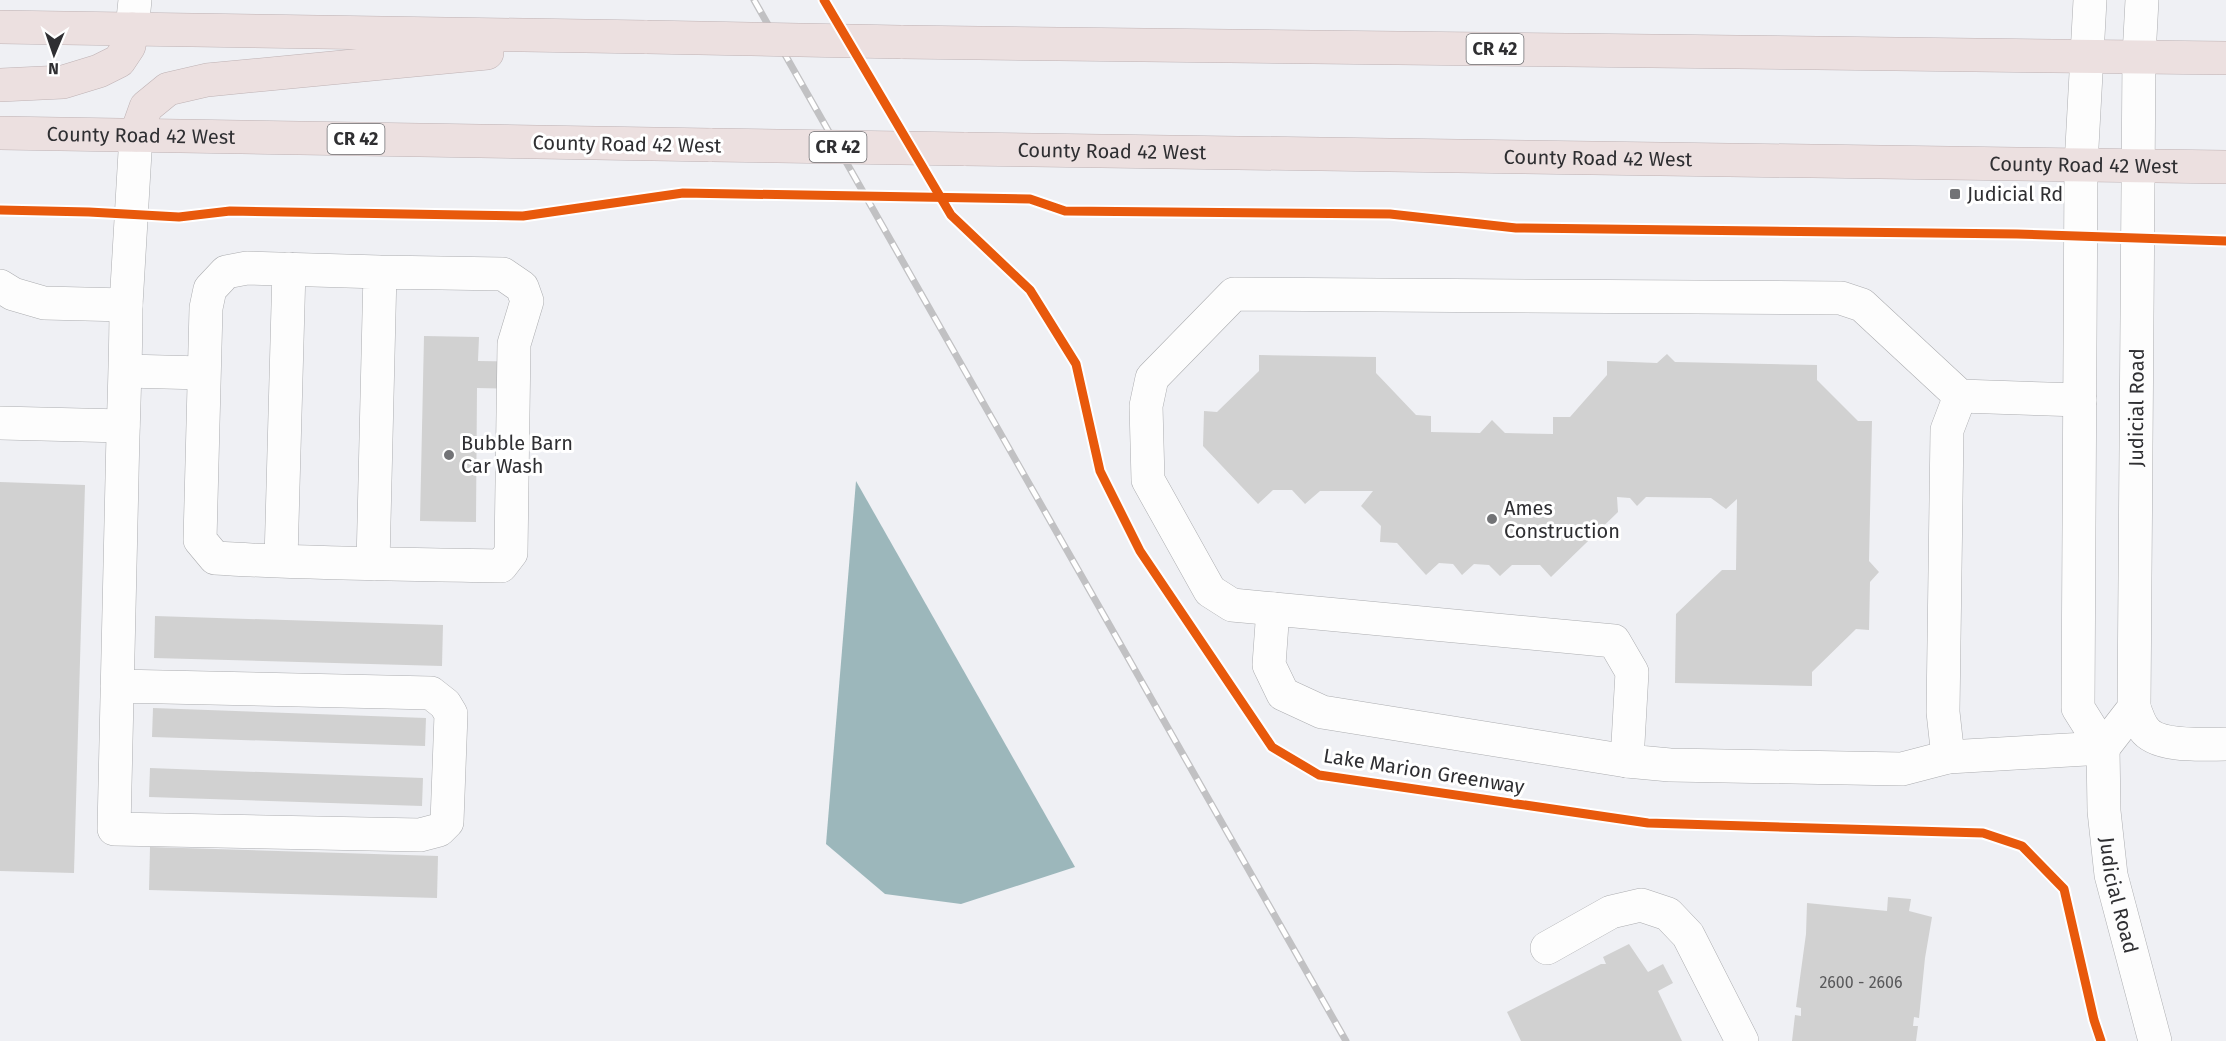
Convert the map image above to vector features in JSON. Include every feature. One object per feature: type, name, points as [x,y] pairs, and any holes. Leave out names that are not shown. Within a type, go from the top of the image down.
[{"type":"highway","name":"CR 42","points":[[0,27],[133,14],[648,37],[2226,58]]},
{"type":"highway","points":[[0,85],[63,82],[119,61],[129,46],[133,14]]},
{"type":"highway","points":[[136,135],[146,107],[168,89],[207,80],[648,37]]},
{"type":"highway","name":"County Road 42 West","points":[[0,133],[712,146],[2226,167]]},
{"type":"street","points":[[2090,0],[2081,165],[2078,708],[2103,748]]},
{"type":"street","name":"Judicial Road","points":[[2134,708],[2139,56],[2142,0]]},
{"type":"street","points":[[117,686],[431,693],[445,704],[451,714],[447,822],[439,830],[420,835],[114,829],[117,686],[123,426],[126,371],[126,304],[136,135]]},
{"type":"street","points":[[247,268],[380,272],[503,274],[522,287],[527,301],[514,344],[512,553],[501,566],[215,558],[200,540],[203,372],[206,308],[210,289],[226,272],[247,268]]},
{"type":"street","points":[[281,560],[288,269]]},
{"type":"street","points":[[373,564],[380,272]]},
{"type":"street","points":[[0,286],[14,294],[45,303],[126,304]]},
{"type":"street","points":[[1627,761],[1632,672],[1614,641],[1232,605],[1210,591],[1148,480],[1146,406],[1152,378],[1234,294],[1841,298],[1862,305],[1959,396],[2080,400]]},
{"type":"street","points":[[126,371],[203,372]]},
{"type":"street","points":[[1948,757],[1942,711],[1947,430],[1959,396]]},
{"type":"street","points":[[0,423],[123,426]]},
{"type":"street","points":[[1273,609],[1269,665],[1283,694],[1322,712],[1627,761],[1670,765],[1902,769],[1948,757],[2103,748],[2134,708],[2144,730],[2157,740],[2226,744]]},
{"type":"street","name":"Judicial Road","points":[[2103,748],[2104,811],[2111,875],[2144,1038]]},
{"type":"street","points":[[1547,948],[1611,912],[1641,904],[1668,914],[1688,935],[1742,1041]]},
{"type":"water","points":[[856,481],[1075,867],[961,904],[885,894],[826,844]]},
{"type":"building","name":"Bubble Barn Car Wash","points":[[424,336],[479,337],[478,361],[530,362],[529,389],[477,388],[476,522],[420,521]]},
{"type":"building","name":"Ames Construction","points":[[1667,354],[1675,362],[1817,365],[1817,380],[1858,421],[1872,421],[1869,561],[1879,572],[1870,582],[1869,630],[1856,629],[1812,672],[1812,686],[1675,683],[1676,614],[1722,570],[1736,570],[1737,499],[1726,509],[1711,498],[1646,497],[1637,506],[1630,498],[1617,497],[1618,512],[1551,577],[1540,565],[1512,565],[1500,576],[1489,565],[1474,564],[1462,575],[1453,564],[1439,563],[1426,575],[1397,543],[1380,542],[1381,526],[1361,506],[1373,491],[1320,491],[1305,504],[1292,490],[1273,490],[1258,504],[1203,446],[1204,411],[1217,412],[1259,371],[1259,355],[1376,357],[1376,373],[1416,415],[1431,416],[1431,432],[1480,433],[1492,420],[1505,433],[1553,434],[1553,417],[1570,417],[1607,375],[1607,361],[1657,363]]},
{"type":"building","points":[[0,482],[85,485],[74,873],[0,871]]},
{"type":"building","points":[[155,616],[443,625],[442,666],[154,658]]},
{"type":"building","points":[[153,708],[426,718],[425,746],[152,737]]},
{"type":"building","points":[[150,768],[423,778],[422,806],[149,797]]},
{"type":"building","points":[[150,847],[438,856],[437,898],[149,890]]},
{"type":"building","points":[[1888,897],[1911,899],[1909,911],[1932,917],[1919,1018],[1914,1017],[1913,1026],[1918,1026],[1916,1041],[1792,1041],[1795,1015],[1801,1016],[1801,1008],[1796,1007],[1806,934],[1807,903],[1887,911]]},
{"type":"building","points":[[1629,944],[1648,972],[1663,964],[1673,983],[1658,991],[1682,1041],[1521,1041],[1507,1012],[1601,964],[1606,964],[1603,957]]},
{"type":"railway","points":[[754,0],[1346,1041]]},
{"type":"cycle path","name":"Lake Marion Greenway","points":[[824,0],[951,215],[1030,290],[1076,364],[1100,471],[1140,551],[1272,747],[1319,775],[1648,823],[1983,833],[2022,846],[2064,889],[2094,1020],[2101,1041]]},
{"type":"cycle path","points":[[0,210],[179,217],[230,211],[523,216],[683,193],[1030,199],[1065,211],[1390,214],[1516,228],[2017,234],[2226,241]]},
{"type":"place","name":"Judicial Rd","points":[[1955,194]]},
{"type":"place","name":"Bubble Barn Car Wash","points":[[449,455]]},
{"type":"place","name":"Ames Construction","points":[[1492,519]]}]
